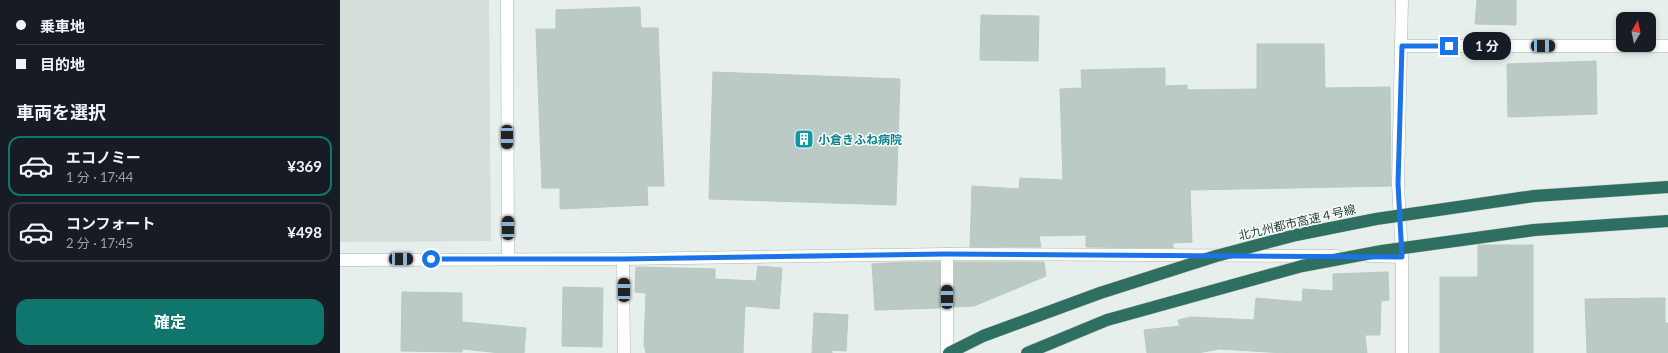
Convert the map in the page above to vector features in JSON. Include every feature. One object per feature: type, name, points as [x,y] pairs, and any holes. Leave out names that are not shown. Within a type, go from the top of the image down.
[{"type":"highway","name":"北九州都市高速４号線","points":[[948,353],[983,336],[1100,293],[1216,256],[1296,235],[1376,219],[1534,196],[1668,187]]},
{"type":"highway","points":[[1027,353],[1107,320],[1302,266],[1382,251],[1534,230],[1668,221]]},
{"type":"street","points":[[507,0],[508,259]]},
{"type":"street","points":[[1402,0],[1398,184],[1402,257],[1402,353]]},
{"type":"street","points":[[1402,46],[1668,46]]},
{"type":"street","points":[[340,260],[623,259],[946,254],[1402,257]]},
{"type":"street","points":[[946,254],[948,353]]},
{"type":"street","points":[[623,259],[624,353]]},
{"type":"shaded area","points":[[340,0],[489,0],[491,241],[340,242]]},
{"type":"building","points":[[1477,0],[1516,0],[1516,25],[1475,24]]},
{"type":"building","points":[[640,7],[641,28],[658,28],[664,186],[647,186],[648,205],[560,209],[560,188],[542,188],[536,29],[556,29],[556,10]]},
{"type":"building","points":[[981,15],[1039,16],[1038,61],[980,60]]},
{"type":"building","points":[[1257,44],[1324,44],[1325,88],[1390,87],[1391,186],[1190,190],[1192,242],[1173,243],[1173,248],[1086,247],[1086,235],[1039,236],[1041,247],[970,247],[972,186],[1019,189],[1020,178],[1063,180],[1060,89],[1082,88],[1081,70],[1165,68],[1165,86],[1187,85],[1187,90],[1257,89]]},
{"type":"building","points":[[1596,61],[1597,114],[1508,117],[1507,64]]},
{"type":"building","name":"小倉きふね病院","points":[[713,72],[900,79],[896,205],[709,199]]},
{"type":"building","points":[[1478,245],[1533,245],[1533,353],[1440,353],[1440,277],[1478,277]]},
{"type":"building","points":[[940,262],[940,308],[875,310],[872,264]]},
{"type":"building","points":[[954,262],[1044,262],[1046,276],[974,306],[954,307]]},
{"type":"building","points":[[758,266],[782,268],[779,309],[745,306],[743,353],[646,353],[644,347],[646,293],[635,292],[636,267],[715,269],[715,279],[756,281]]},
{"type":"building","points":[[1388,272],[1389,300],[1381,301],[1380,335],[1365,335],[1367,353],[1285,353],[1219,349],[1198,353],[1147,353],[1144,330],[1180,326],[1178,320],[1191,317],[1254,320],[1256,298],[1302,302],[1303,289],[1333,291],[1333,274]]},
{"type":"building","points":[[563,287],[603,288],[602,347],[562,346]]},
{"type":"building","points":[[402,292],[462,293],[462,322],[526,328],[524,353],[501,353],[462,349],[462,352],[401,351]]},
{"type":"building","points":[[1665,298],[1665,323],[1668,323],[1668,353],[1587,353],[1585,299]]},
{"type":"building","points":[[814,313],[848,315],[846,351],[832,350],[832,353],[812,353]]},
{"type":"place","name":"小倉きふね病院","points":[[804,139]]},
{"type":"route","points":[[431,259],[623,259],[946,254],[1402,257],[1398,184],[1402,46],[1449,46]]}]
